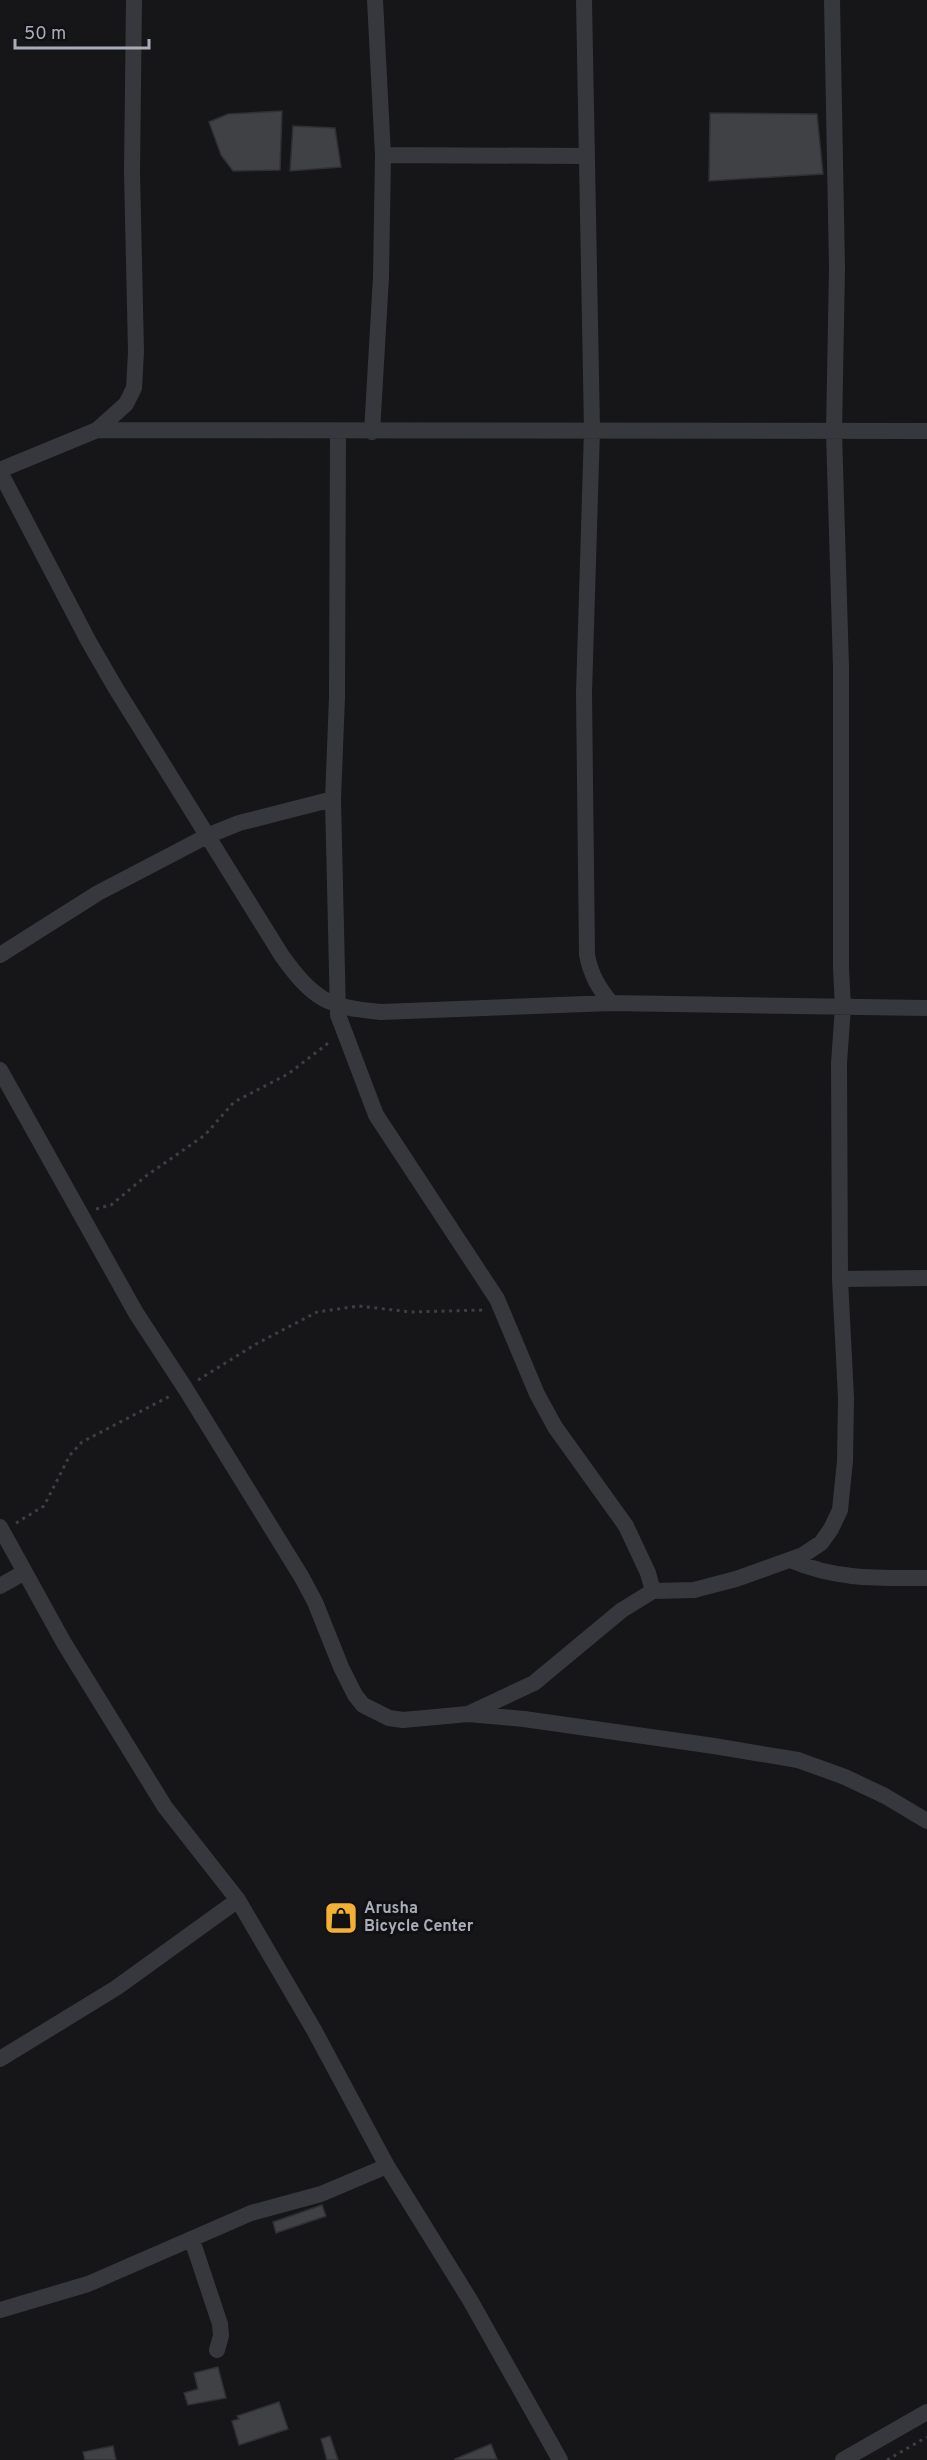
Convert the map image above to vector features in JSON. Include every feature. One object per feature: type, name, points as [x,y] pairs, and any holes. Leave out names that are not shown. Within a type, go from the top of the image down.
[{"type":"street","points":[[135,0],[132,172],[136,352],[134,388],[126,404],[97,430],[0,471],[89,642],[207,836],[298,978],[315,994],[336,1005],[381,1012],[611,1003],[927,1008]]},
{"type":"street","points":[[372,432],[381,277],[383,155],[375,0]]},
{"type":"street","points":[[585,0],[592,430],[584,693],[587,955],[590,971],[597,986],[611,1003]]},
{"type":"street","points":[[468,1714],[534,1683],[622,1610],[653,1591],[694,1590],[717,1586],[803,1555],[821,1542],[831,1529],[840,1510],[845,1461],[846,1398],[840,1279],[839,1063],[843,1007],[841,667],[834,432],[837,268],[832,0]]},
{"type":"street","points":[[383,155],[586,156]]},
{"type":"street","points":[[97,430],[927,431]]},
{"type":"street","points":[[338,432],[337,697],[333,799],[336,1005],[343,1031],[376,1115],[497,1299],[555,1427],[626,1526],[648,1573],[653,1591]]},
{"type":"street","points":[[0,955],[98,893],[207,836],[249,820],[333,799]]},
{"type":"street","points":[[0,1070],[136,1313],[185,1388],[310,1593],[341,1667],[363,1705],[388,1718],[403,1720],[468,1714],[613,1730],[798,1760],[845,1777],[885,1796],[927,1821]]},
{"type":"street","points":[[840,1279],[927,1278]]},
{"type":"street","points":[[1,1529],[23,1573],[165,1807],[238,1899],[314,2030],[387,2166],[470,2300],[554,2458]]},
{"type":"street","points":[[790,1560],[828,1574],[856,1578],[927,1578]]},
{"type":"street","points":[[0,1586],[23,1573]]},
{"type":"street","points":[[0,2060],[116,1988],[238,1899]]},
{"type":"street","points":[[0,2310],[88,2284],[251,2213],[321,2194],[387,2166]]},
{"type":"street","points":[[192,2240],[220,2324],[221,2336],[217,2350]]},
{"type":"street","points":[[843,2460],[927,2412]]},
{"type":"path","points":[[76,1209],[93,1210],[111,1205],[146,1176],[206,1135],[234,1101],[295,1069],[343,1031]]},
{"type":"path","points":[[1,1529],[44,1506],[70,1455],[82,1442],[185,1388],[256,1344],[317,1312],[359,1306],[404,1312],[484,1310],[497,1299]]},
{"type":"path","points":[[887,2460],[927,2437]]},
{"type":"building","points":[[282,111],[280,170],[233,171],[221,155],[209,122],[228,114]]},
{"type":"building","points":[[710,113],[817,114],[823,174],[709,181]]},
{"type":"building","points":[[293,126],[335,128],[341,167],[290,171]]},
{"type":"building","points":[[322,2205],[326,2216],[276,2233],[273,2222]]},
{"type":"building","points":[[218,2367],[226,2398],[188,2405],[184,2393],[198,2389],[194,2373]]},
{"type":"building","points":[[279,2402],[288,2429],[239,2445],[232,2421],[239,2419],[237,2416]]},
{"type":"building","points":[[330,2436],[338,2460],[327,2460],[321,2439]]},
{"type":"building","points":[[491,2444],[497,2459],[455,2460],[455,2459]]},
{"type":"building","points":[[113,2446],[116,2460],[85,2460],[83,2452]]},
{"type":"place","name":"Arusha Bicycle Center","points":[[341,1918]]}]
